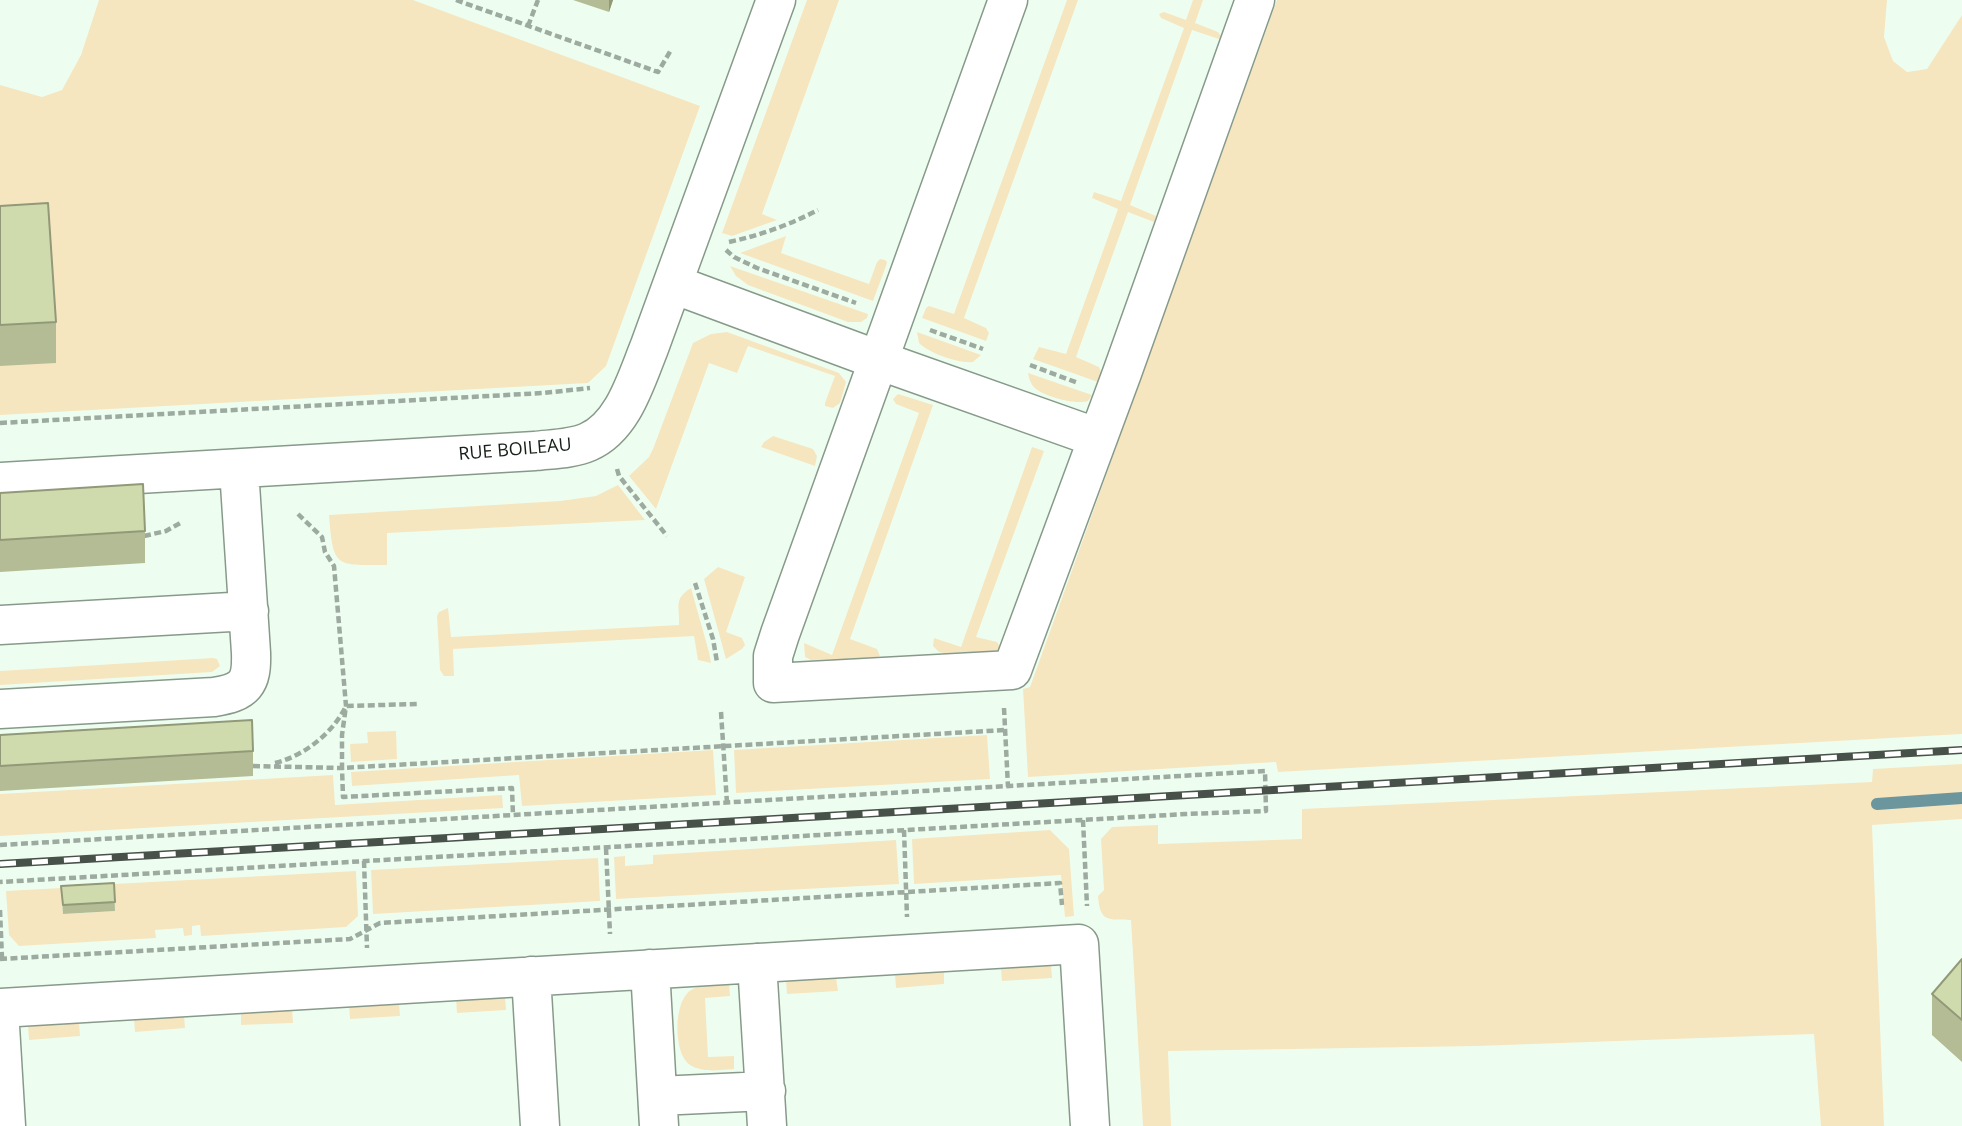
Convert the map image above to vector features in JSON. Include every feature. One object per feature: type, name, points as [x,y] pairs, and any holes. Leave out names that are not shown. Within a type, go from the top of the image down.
[{"type":"street","name":"RUE BOILEAU","points":[[0,482],[535,451],[560,449],[588,442],[607,429],[621,409],[639,373],[776,0]]},
{"type":"street","points":[[1009,0],[775,650],[774,683],[1012,670],[1255,0]]},
{"type":"street","points":[[673,284],[1098,438]]},
{"type":"street","points":[[0,709],[230,695],[249,682],[252,670],[239,469]]},
{"type":"street","points":[[0,625],[249,611]]},
{"type":"street","points":[[0,1008],[1079,944],[1090,1126]]},
{"type":"street","points":[[650,969],[658,1111],[767,1108],[757,963]]},
{"type":"street","points":[[531,976],[540,1126]]},
{"type":"street","points":[[0,1026],[6,1126]]},
{"type":"path","points":[[456,0],[658,72],[671,50]]},
{"type":"path","points":[[528,26],[538,0]]},
{"type":"path","points":[[818,210],[790,225],[718,245],[734,257],[757,268],[858,304]]},
{"type":"path","points":[[919,326],[983,349]]},
{"type":"path","points":[[1030,365],[1082,384]]},
{"type":"path","points":[[0,423],[594,388]]},
{"type":"path","points":[[619,476],[667,536]]},
{"type":"path","points":[[298,514],[322,537],[325,552],[334,566],[346,706],[342,735],[343,797],[512,788],[513,816]]},
{"type":"path","points":[[144,536],[166,531],[182,522]]},
{"type":"path","points":[[695,583],[713,639],[717,662]]},
{"type":"path","points":[[346,706],[418,704]]},
{"type":"path","points":[[1004,705],[1008,787]]},
{"type":"path","points":[[346,706],[336,723],[308,748],[281,762],[253,766],[342,768],[1005,730]]},
{"type":"path","points":[[721,712],[727,803]]},
{"type":"path","points":[[0,845],[1265,771],[1266,811],[0,882]]},
{"type":"path","points":[[1083,820],[1087,910]]},
{"type":"path","points":[[904,830],[907,918]]},
{"type":"path","points":[[606,848],[610,936]]},
{"type":"path","points":[[364,862],[367,951]]},
{"type":"path","points":[[0,910],[1,959],[350,939],[380,923],[1060,883]]},
{"type":"shaded area","points":[[99,0],[413,0],[700,106],[606,366],[588,383],[0,415],[0,85],[42,97],[62,90],[81,55]]},
{"type":"shaded area","points":[[807,0],[839,0],[762,214],[777,220],[732,236],[722,233]]},
{"type":"shaded area","points":[[1067,0],[1078,0],[964,318],[986,328],[989,333],[986,341],[922,318],[929,306],[954,314]]},
{"type":"shaded area","points":[[1193,0],[1203,0],[1195,23],[1218,32],[1221,36],[1219,39],[1192,30],[1130,205],[1156,216],[1154,222],[1128,212],[1076,357],[1099,367],[1101,372],[1098,382],[1033,359],[1039,347],[1066,354],[1118,209],[1092,198],[1094,192],[1121,201],[1184,28],[1161,18],[1159,14],[1164,12],[1186,20]]},
{"type":"shaded area","points":[[1277,0],[1887,0],[1884,37],[1893,61],[1907,72],[1927,69],[1962,15],[1962,734],[1278,772],[1276,762],[1028,777],[1023,689],[1030,687]]},
{"type":"shaded area","points":[[786,236],[781,253],[869,284],[877,262],[880,259],[885,260],[886,266],[873,301],[740,253]]},
{"type":"shaded area","points":[[730,266],[868,314],[867,318],[861,322],[848,322],[748,285],[736,276]]},
{"type":"shaded area","points":[[727,332],[839,373],[846,382],[840,403],[833,408],[825,406],[835,376],[748,346],[737,373],[709,363],[656,509],[629,476],[649,457],[653,449],[693,343],[711,334]]},
{"type":"shaded area","points":[[917,332],[981,355],[973,362],[944,357],[919,343]]},
{"type":"shaded area","points":[[1028,373],[1092,395],[1088,401],[1082,402],[1054,397],[1034,387]]},
{"type":"shaded area","points":[[898,394],[933,405],[850,639],[877,649],[880,656],[811,660],[805,657],[804,643],[832,655],[919,413],[896,404],[893,399]]},
{"type":"shaded area","points":[[773,436],[813,449],[817,456],[815,466],[761,447]]},
{"type":"shaded area","points":[[1032,447],[1044,451],[976,637],[997,642],[1001,648],[996,651],[939,652],[933,646],[934,638],[961,647]]},
{"type":"shaded area","points":[[618,485],[645,520],[387,533],[387,565],[347,563],[340,560],[333,546],[329,515],[560,501],[596,496]]},
{"type":"shaded area","points":[[718,567],[745,577],[726,632],[742,638],[745,645],[726,659],[704,579]]},
{"type":"shaded area","points":[[691,588],[711,663],[698,660],[694,636],[453,649],[454,676],[444,676],[440,670],[437,616],[448,608],[451,637],[679,625],[680,600]]},
{"type":"shaded area","points":[[217,659],[220,666],[212,672],[0,685],[0,671]]},
{"type":"shaded area","points":[[396,731],[397,759],[351,762],[350,744],[368,743],[367,732]]},
{"type":"shaded area","points":[[987,735],[990,779],[736,793],[734,750]]},
{"type":"shaded area","points":[[713,750],[716,795],[522,806],[519,775],[352,786],[351,772]]},
{"type":"shaded area","points":[[1962,764],[1962,819],[1872,825],[1884,1126],[1821,1126],[1814,1034],[1477,1046],[1168,1051],[1171,1126],[1143,1126],[1131,920],[1107,918],[1101,911],[1098,896],[1104,890],[1101,839],[1112,827],[1158,825],[1158,844],[1302,839],[1302,809],[1872,782],[1873,769]]},
{"type":"shaded area","points":[[333,775],[335,805],[502,795],[503,808],[0,836],[0,794]]},
{"type":"shaded area","points":[[1050,830],[1069,849],[1074,916],[1065,917],[1061,875],[914,884],[912,839]]},
{"type":"shaded area","points":[[896,840],[899,884],[616,899],[614,857],[625,856],[625,866],[653,864],[653,855]]},
{"type":"shaded area","points":[[598,858],[600,901],[373,914],[371,870]]},
{"type":"shaded area","points":[[356,871],[358,916],[346,927],[201,936],[200,925],[192,926],[192,935],[184,936],[183,928],[155,930],[156,938],[19,946],[9,935],[6,891],[61,888],[63,914],[115,911],[114,884]]},
{"type":"shaded area","points":[[1051,965],[1052,978],[1002,981],[1001,968]]},
{"type":"shaded area","points":[[944,971],[944,984],[896,988],[895,974]]},
{"type":"shaded area","points":[[836,977],[838,991],[787,994],[786,980]]},
{"type":"shaded area","points":[[729,983],[730,996],[705,998],[708,1057],[734,1056],[734,1069],[695,1068],[684,1059],[680,1050],[677,1028],[681,1005],[685,996],[695,988]]},
{"type":"shaded area","points":[[505,995],[506,1010],[457,1013],[456,998]]},
{"type":"shaded area","points":[[399,1002],[400,1016],[350,1019],[349,1005]]},
{"type":"shaded area","points":[[292,1008],[293,1023],[241,1025],[241,1010]]},
{"type":"shaded area","points":[[184,1015],[185,1028],[135,1032],[134,1018]]},
{"type":"shaded area","points":[[79,1022],[80,1036],[29,1040],[28,1026]]},
{"type":"building","points":[[48,203],[56,322],[0,325],[0,206]]},
{"type":"building","points":[[143,484],[145,531],[0,540],[0,493]]},
{"type":"building","points":[[252,720],[253,751],[0,766],[0,735]]},
{"type":"building","points":[[114,883],[115,902],[63,905],[61,886]]},
{"type":"building","points":[[1962,959],[1962,1020],[1932,994]]},
{"type":"waterway","points":[[1877,804],[1962,798]]},
{"type":"railway","points":[[0,864],[1962,750]]}]
